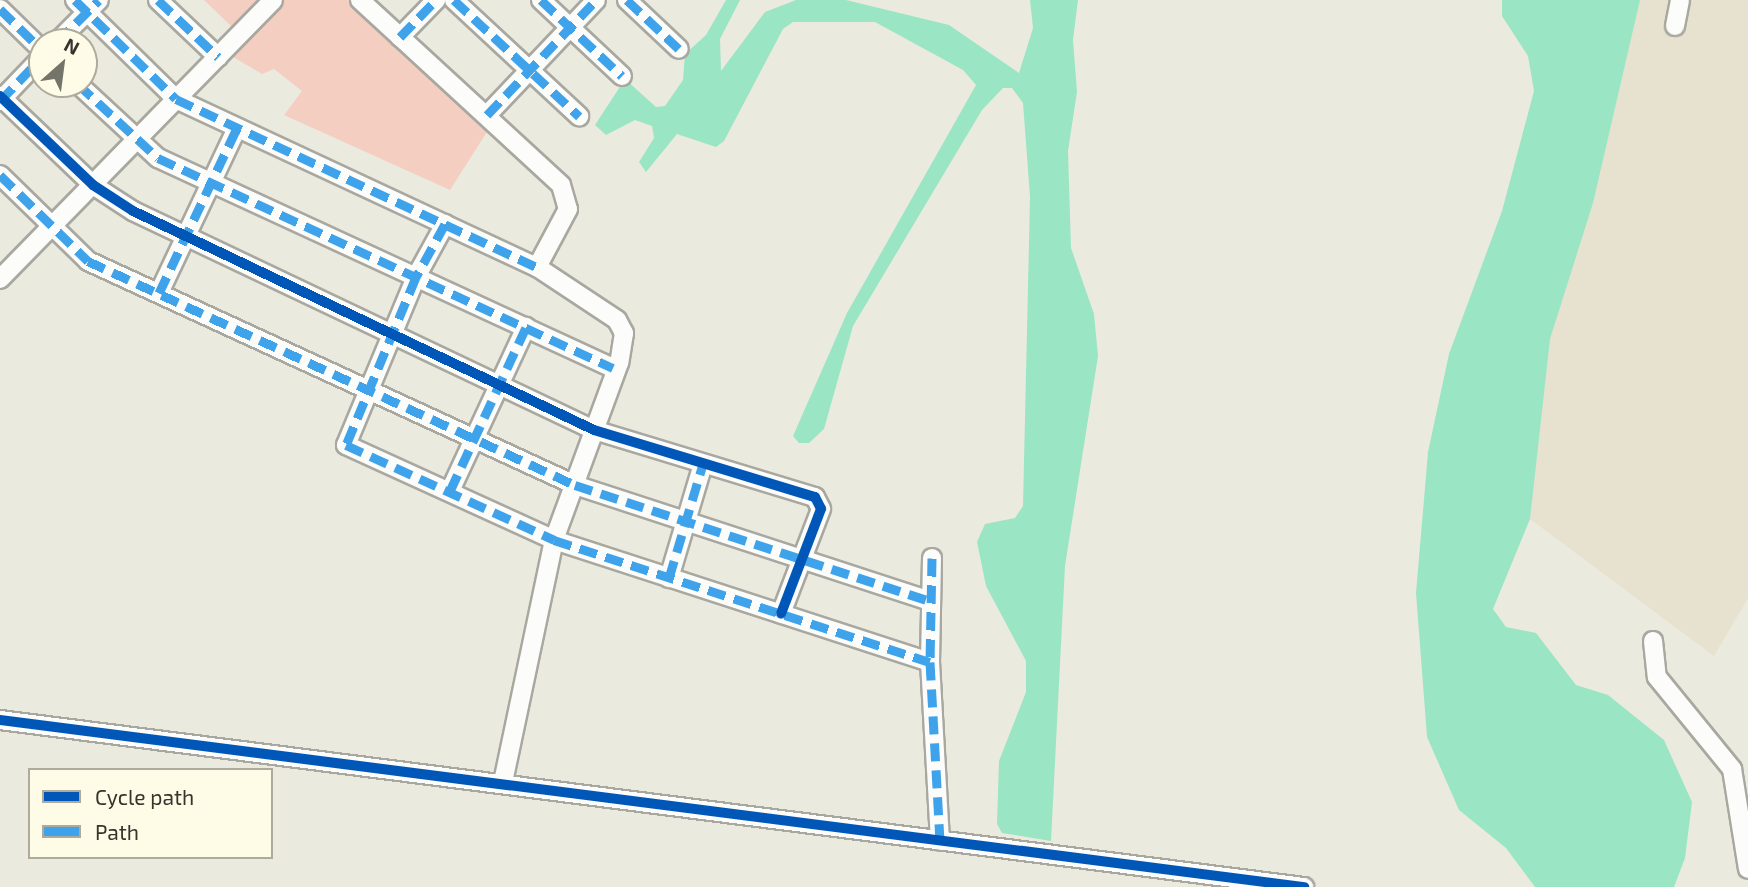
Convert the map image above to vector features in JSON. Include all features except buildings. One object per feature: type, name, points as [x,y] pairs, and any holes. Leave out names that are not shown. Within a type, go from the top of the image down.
[{"type":"street","points":[[158,0],[218,57]]},
{"type":"street","points":[[2,270],[93,186],[273,0]]},
{"type":"street","points":[[360,0],[487,116],[566,195],[568,209],[537,267]]},
{"type":"street","points":[[400,37],[436,0]]},
{"type":"street","points":[[454,0],[579,116]]},
{"type":"street","points":[[541,0],[622,76]]},
{"type":"street","points":[[487,116],[596,0]]},
{"type":"street","points":[[627,0],[679,49]]},
{"type":"street","points":[[1675,26],[1680,0]]},
{"type":"street","points":[[68,28],[87,4],[176,99],[236,130],[537,267],[617,320],[624,344],[613,368],[594,430],[554,540],[503,781]]},
{"type":"street","points":[[0,9],[28,36]]},
{"type":"street","points":[[28,71],[1,98],[93,186],[186,236],[594,430],[815,498],[821,509],[781,614]]},
{"type":"street","points":[[92,98],[136,140],[208,179],[613,368]]},
{"type":"street","points":[[159,293],[186,236],[208,179],[236,130]]},
{"type":"street","points":[[0,176],[88,261],[575,485],[930,601]]},
{"type":"street","points":[[445,224],[416,277],[345,443],[554,540],[930,663]]},
{"type":"street","points":[[450,491],[502,385],[526,327]]},
{"type":"street","points":[[669,578],[688,523],[703,464]]},
{"type":"street","points":[[932,558],[930,663],[940,841]]},
{"type":"street","points":[[1653,641],[1657,677],[1732,769],[1748,869]]},
{"type":"street","points":[[0,720],[503,781],[940,841],[1190,882],[1304,887]]},
{"type":"shaded area","points":[[204,0],[258,0],[232,27]]},
{"type":"shaded area","points":[[282,0],[348,0],[487,132],[450,190],[284,115],[302,91],[274,69],[262,74],[228,54]]},
{"type":"shaded area","points":[[726,0],[740,0],[720,39],[721,71],[765,12],[796,0],[846,0],[949,25],[1019,73],[1033,28],[1030,0],[1078,0],[1073,40],[1077,92],[1068,151],[1071,248],[1094,314],[1098,356],[1065,566],[1051,841],[1002,833],[997,824],[999,761],[1026,692],[1026,661],[986,586],[977,542],[985,524],[1015,518],[1023,506],[1030,197],[1023,103],[1012,88],[1003,88],[982,110],[853,326],[824,429],[809,443],[799,443],[793,436],[847,313],[976,85],[963,70],[875,22],[793,22],[783,29],[724,141],[716,147],[677,134],[646,172],[639,162],[654,138],[652,126],[635,120],[606,135],[595,125],[625,79],[656,107],[665,106],[683,80],[685,54],[706,35]]},
{"type":"shaded area","points":[[1502,0],[1640,0],[1593,203],[1550,339],[1530,519],[1493,609],[1506,627],[1536,633],[1576,685],[1608,695],[1664,740],[1692,802],[1685,858],[1674,887],[1535,887],[1506,848],[1459,810],[1427,737],[1416,593],[1428,452],[1449,354],[1502,211],[1534,91],[1528,56],[1502,16]]},
{"type":"shaded area","points":[[1575,0],[1748,0],[1748,598],[1714,656],[1530,519]]},
{"type":"marked path","points":[[75,0],[176,99],[537,267]]},
{"type":"marked path","points":[[71,28],[99,0]]},
{"type":"marked path","points":[[158,0],[218,57]]},
{"type":"marked path","points":[[400,37],[436,0]]},
{"type":"marked path","points":[[454,0],[579,116]]},
{"type":"marked path","points":[[541,0],[622,76]]},
{"type":"marked path","points":[[487,115],[596,0]]},
{"type":"marked path","points":[[627,0],[679,49]]},
{"type":"marked path","points":[[0,9],[28,36]]},
{"type":"marked path","points":[[0,101],[28,72]]},
{"type":"marked path","points":[[93,98],[158,158],[613,368]]},
{"type":"marked path","points":[[159,293],[236,130]]},
{"type":"marked path","points":[[0,175],[88,261],[575,485],[930,601]]},
{"type":"marked path","points":[[445,224],[416,277],[346,445],[554,540],[930,662]]},
{"type":"marked path","points":[[450,491],[526,327]]},
{"type":"marked path","points":[[669,578],[703,464]]},
{"type":"marked path","points":[[932,558],[930,662],[940,841]]},
{"type":"cycle path","points":[[0,96],[93,185],[133,211],[594,430],[815,497],[821,509],[781,614]]},
{"type":"cycle path","points":[[0,720],[1304,887]]}]
